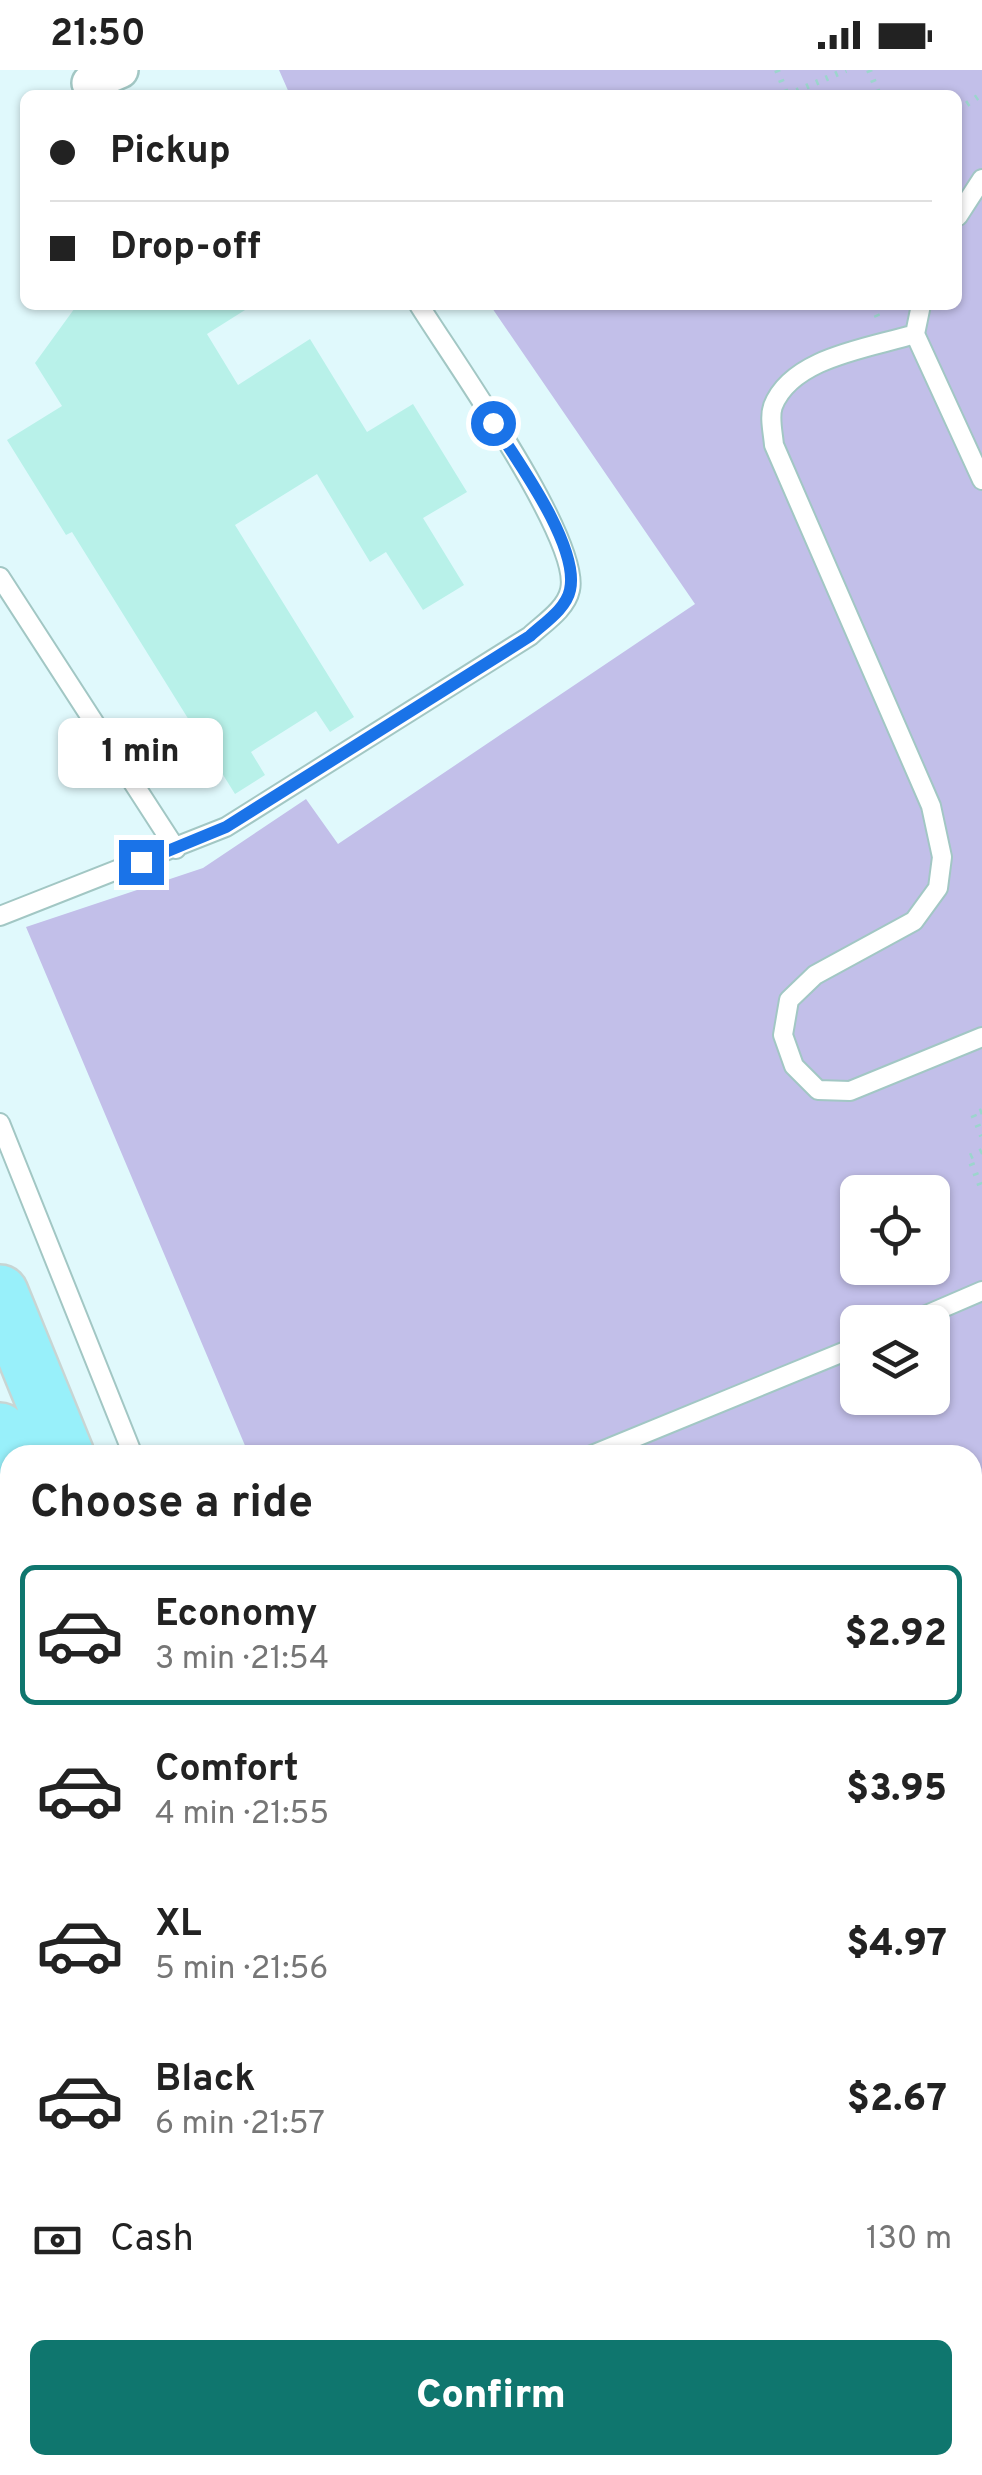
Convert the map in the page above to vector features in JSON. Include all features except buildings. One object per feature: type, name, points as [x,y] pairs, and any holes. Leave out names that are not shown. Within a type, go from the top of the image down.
[{"type":"main road","points":[[0,1292],[62,1445]]},
{"type":"lane","points":[[962,210],[982,179]]},
{"type":"lane","points":[[0,916],[176,849],[241,818],[530,636],[558,610],[570,592],[571,572],[563,545],[530,482],[422,310]]},
{"type":"lane","points":[[920,310],[915,334],[982,480]]},
{"type":"lane","points":[[915,334],[816,366],[785,384],[771,410],[774,445],[931,806],[942,857],[938,888],[914,922],[815,975],[789,1000],[783,1035],[794,1066],[818,1090],[850,1090],[982,1037]]},
{"type":"lane","points":[[0,578],[176,849]]},
{"type":"lane","points":[[0,1124],[130,1445]]},
{"type":"lane","points":[[949,1305],[982,1291]]},
{"type":"lane","points":[[616,1445],[840,1353]]},
{"type":"lane","points":[[636,1437],[640,1445]]},
{"type":"path","points":[[799,90],[846,70]]},
{"type":"path","points":[[982,1111],[973,1114],[982,1136]]},
{"type":"path","points":[[982,1151],[968,1156],[982,1190]]},
{"type":"shaded area","points":[[279,70],[982,70],[982,1445],[245,1445],[26,927],[203,868],[306,799],[338,844],[695,604],[493,310],[962,310],[962,90],[288,90]]},
{"type":"route","points":[[141,862],[226,827],[530,636],[558,610],[570,592],[571,572],[563,545],[493,423]]}]
